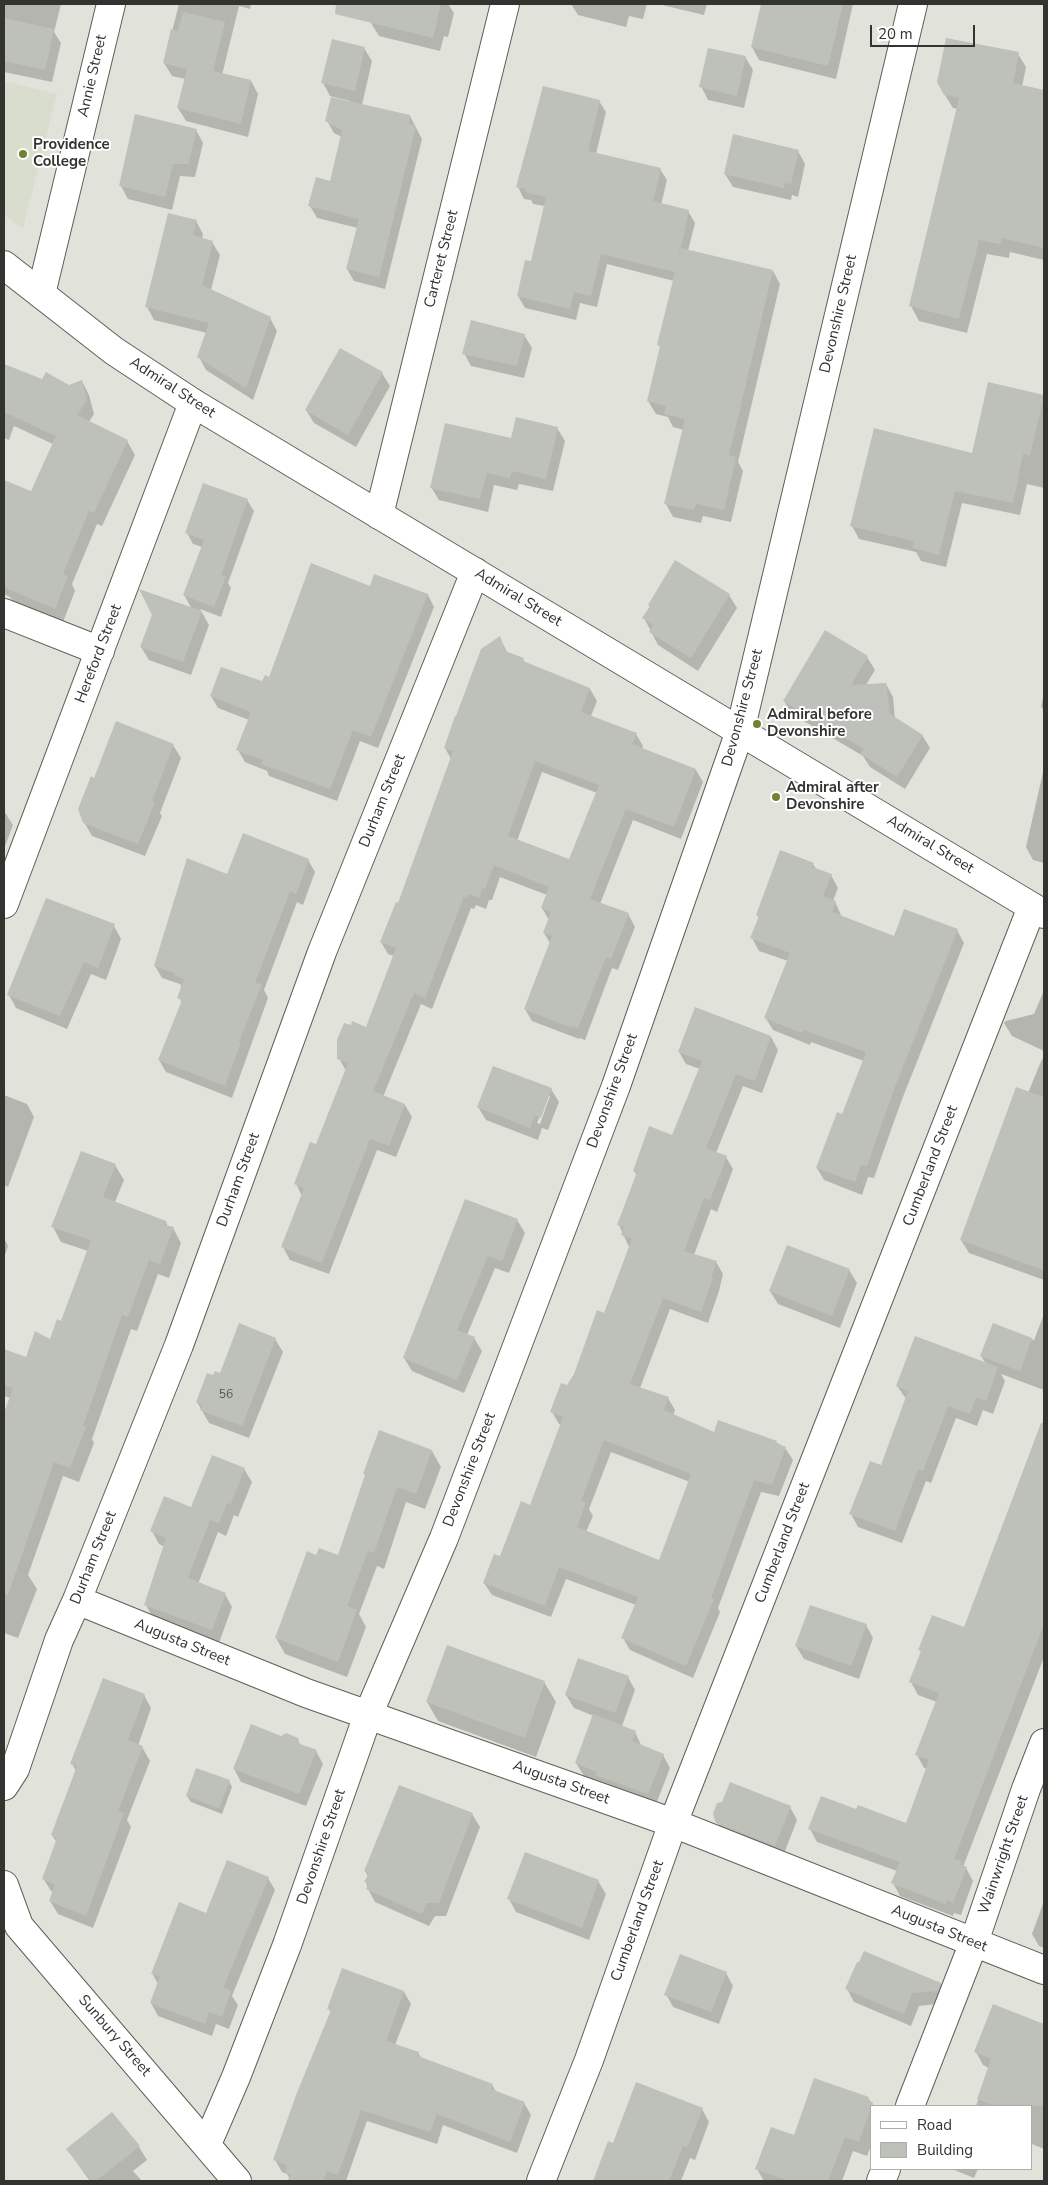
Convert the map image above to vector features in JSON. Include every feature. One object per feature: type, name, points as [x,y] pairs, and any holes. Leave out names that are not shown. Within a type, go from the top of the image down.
[{"type":"street","name":"Annie Street","points":[[41,294],[111,4]]},
{"type":"street","name":"Carteret Street","points":[[379,515],[505,4]]},
{"type":"street","name":"Devonshire Street","points":[[207,2144],[236,2077],[287,1945],[368,1715],[444,1538],[616,1086],[740,731],[913,4]]},
{"type":"street","name":"Admiral Street","points":[[4,265],[114,351],[193,403],[1038,910]]},
{"type":"street","name":"Hereford Street","points":[[4,904],[193,403]]},
{"type":"street","name":"Durham Street","points":[[4,1786],[15,1769],[59,1640],[77,1600],[179,1344],[322,952],[475,572]]},
{"type":"street","points":[[4,613],[100,651]]},
{"type":"street","name":"Cumberland Street","points":[[541,2181],[589,2060],[673,1823],[1038,910]]},
{"type":"street","name":"Augusta Street","points":[[77,1600],[306,1693],[673,1823],[1044,1970]]},
{"type":"street","name":"Wainwright Street","points":[[910,2105],[974,1942],[1026,1789],[1044,1743]]},
{"type":"street","name":"Sunbury Street","points":[[4,1885],[19,1926],[237,2181]]},
{"type":"shaded area","name":"Providence College","points":[[4,81],[57,94],[23,229],[4,215]]},
{"type":"building","points":[[336,4],[441,4],[433,38],[335,14]]},
{"type":"building","points":[[761,4],[843,4],[828,66],[751,47]]},
{"type":"building","points":[[183,12],[225,22],[213,71],[251,80],[241,124],[177,108],[187,69],[163,63],[171,29],[178,31]]},
{"type":"building","points":[[4,18],[54,29],[45,70],[4,61]]},
{"type":"building","points":[[946,38],[1019,52],[1013,83],[1044,90],[1044,248],[1002,238],[1001,244],[979,240],[959,319],[909,306],[959,98],[944,95],[937,82]]},
{"type":"building","points":[[332,39],[365,47],[355,91],[321,83]]},
{"type":"building","points":[[708,48],[746,56],[737,96],[699,87]]},
{"type":"building","points":[[543,86],[600,100],[588,151],[661,168],[653,201],[689,210],[675,272],[601,254],[591,296],[574,292],[570,309],[517,296],[525,260],[531,261],[546,197],[525,192],[526,189],[516,187]]},
{"type":"building","points":[[331,97],[410,115],[409,124],[416,126],[379,277],[346,269],[359,219],[308,206],[316,177],[330,181],[342,130],[325,121]]},
{"type":"building","points":[[135,114],[197,129],[188,164],[173,164],[165,197],[119,186]]},
{"type":"building","points":[[733,134],[799,150],[791,184],[785,183],[784,188],[724,174]]},
{"type":"building","points":[[168,213],[197,220],[193,235],[213,241],[202,285],[271,317],[246,388],[197,357],[209,323],[145,307]]},
{"type":"building","points":[[681,248],[773,270],[729,455],[736,457],[724,510],[696,504],[694,510],[664,504],[685,419],[664,414],[666,406],[647,401],[660,346],[657,345]]},
{"type":"building","points":[[471,320],[525,334],[517,366],[462,354]]},
{"type":"building","points":[[340,348],[383,372],[348,435],[305,410]]},
{"type":"building","points":[[4,364],[42,379],[46,372],[69,385],[82,380],[87,400],[77,415],[128,440],[94,513],[89,511],[63,574],[68,576],[55,609],[4,587],[4,480],[31,491],[56,436],[4,412]]},
{"type":"building","points":[[988,382],[1044,395],[1030,456],[1023,454],[1013,503],[955,491],[939,555],[913,548],[914,541],[850,526],[874,428],[972,453]]},
{"type":"building","points":[[516,417],[558,427],[546,479],[512,471],[510,478],[487,473],[480,499],[430,488],[445,423],[511,438]]},
{"type":"building","points":[[203,483],[248,499],[221,575],[226,576],[214,607],[183,595],[204,540],[185,533]]},
{"type":"building","points":[[675,560],[730,594],[691,658],[649,632],[653,625],[642,618]]},
{"type":"building","points":[[311,563],[370,586],[374,574],[428,594],[371,737],[353,730],[330,789],[261,764],[263,760],[236,750],[251,712],[210,696],[221,667],[262,681],[265,675],[269,677]]},
{"type":"building","points":[[139,589],[202,611],[183,662],[140,647],[152,615]]},
{"type":"building","points":[[825,630],[868,656],[851,685],[886,683],[890,714],[923,735],[897,777],[861,754],[864,749],[783,701]]},
{"type":"building","points":[[500,636],[505,651],[524,658],[523,661],[590,688],[581,712],[637,733],[632,744],[696,769],[674,827],[626,809],[590,899],[629,913],[611,959],[606,957],[578,1028],[573,1026],[572,1028],[524,1009],[552,936],[543,933],[551,912],[541,908],[549,887],[494,865],[485,889],[482,888],[479,898],[469,894],[467,898],[464,896],[425,998],[414,993],[373,1091],[405,1104],[389,1146],[370,1139],[322,1263],[281,1247],[304,1188],[294,1184],[310,1142],[316,1144],[348,1063],[337,1059],[337,1040],[344,1023],[351,1025],[352,1021],[366,1027],[396,948],[380,942],[396,902],[398,903],[453,751],[444,748],[481,649]],"holes":[[[535,761],[599,785],[569,859],[508,836]]]},
{"type":"building","points":[[116,721],[174,744],[152,801],[155,802],[138,844],[83,823],[78,809],[91,776],[94,778]]},
{"type":"building","points":[[243,833],[309,859],[296,894],[290,891],[255,983],[262,984],[239,1042],[241,1042],[225,1086],[158,1060],[182,1000],[177,998],[184,979],[174,975],[175,973],[154,966],[187,858],[227,874]]},
{"type":"building","points":[[780,850],[814,863],[812,867],[832,874],[823,896],[836,901],[832,912],[894,936],[904,909],[958,929],[894,1089],[867,1166],[861,1165],[855,1182],[816,1168],[837,1112],[842,1114],[866,1052],[804,1030],[802,1033],[764,1018],[790,953],[750,938],[759,916],[756,915]]},
{"type":"building","points":[[46,898],[115,924],[98,968],[84,962],[60,1016],[7,995]]},
{"type":"building","points":[[695,1007],[771,1036],[755,1081],[736,1074],[706,1148],[727,1156],[710,1200],[704,1198],[684,1251],[717,1261],[701,1312],[663,1298],[630,1384],[669,1397],[664,1410],[714,1432],[718,1420],[777,1441],[776,1443],[786,1447],[772,1485],[754,1480],[711,1598],[714,1599],[686,1666],[621,1638],[638,1597],[559,1567],[545,1606],[483,1583],[494,1554],[500,1556],[521,1501],[530,1505],[563,1417],[550,1412],[561,1383],[567,1385],[574,1374],[597,1310],[604,1313],[632,1239],[621,1235],[624,1227],[617,1225],[637,1172],[633,1171],[649,1126],[672,1135],[702,1061],[678,1052]],"holes":[[[604,1440],[691,1474],[659,1560],[577,1527],[586,1502],[581,1501]]]},
{"type":"building","points":[[493,1066],[552,1088],[541,1118],[535,1115],[530,1128],[477,1107]]},
{"type":"building","points":[[1016,1087],[1044,1097],[1044,1270],[960,1240]]},
{"type":"building","points":[[81,1151],[116,1164],[103,1197],[166,1221],[165,1225],[174,1227],[160,1264],[149,1260],[128,1317],[122,1315],[83,1426],[86,1427],[70,1468],[54,1462],[8,1595],[4,1594],[4,1413],[13,1388],[4,1385],[4,1349],[26,1357],[35,1331],[50,1339],[57,1319],[61,1321],[91,1240],[51,1227]]},
{"type":"building","points":[[465,1199],[518,1219],[502,1261],[488,1256],[457,1330],[475,1337],[457,1380],[403,1358]]},
{"type":"building","points":[[787,1245],[850,1269],[832,1316],[769,1291]]},
{"type":"building","points":[[239,1323],[276,1338],[242,1426],[200,1410],[202,1405],[196,1402],[207,1373],[213,1375],[215,1371],[220,1373]]},
{"type":"building","points":[[993,1323],[1032,1338],[1020,1371],[980,1356]]},
{"type":"building","points":[[915,1336],[998,1367],[986,1401],[976,1397],[970,1414],[948,1406],[923,1471],[918,1469],[895,1531],[849,1514],[870,1461],[881,1465],[908,1391],[896,1386]]},
{"type":"building","points":[[1041,1423],[1044,1424],[1044,1624],[954,1859],[961,1861],[960,1864],[967,1867],[953,1903],[947,1900],[945,1904],[891,1883],[900,1862],[808,1829],[821,1796],[856,1809],[858,1805],[906,1823],[929,1760],[915,1755],[939,1693],[909,1682],[921,1651],[918,1650],[932,1615],[964,1627]]},
{"type":"building","points":[[379,1430],[432,1450],[416,1494],[397,1487],[374,1553],[368,1551],[347,1606],[357,1610],[338,1662],[275,1638],[307,1551],[316,1555],[319,1548],[338,1555]]},
{"type":"building","points":[[212,1455],[245,1468],[230,1505],[227,1503],[219,1523],[210,1520],[188,1578],[226,1593],[212,1630],[144,1605],[166,1538],[150,1531],[164,1496],[191,1507]]},
{"type":"building","points":[[810,1605],[867,1624],[851,1666],[795,1646]]},
{"type":"building","points":[[447,1645],[545,1681],[525,1738],[426,1702]]},
{"type":"building","points":[[578,1658],[629,1676],[615,1713],[565,1695]]},
{"type":"building","points":[[103,1678],[145,1694],[128,1740],[143,1746],[118,1811],[124,1813],[86,1916],[49,1901],[55,1884],[42,1879],[57,1838],[51,1835],[77,1766],[70,1764]]},
{"type":"building","points":[[593,1714],[636,1731],[632,1741],[664,1754],[648,1794],[595,1775],[597,1772],[575,1763]]},
{"type":"building","points":[[251,1724],[281,1736],[286,1733],[298,1738],[300,1744],[317,1750],[299,1794],[233,1769]]},
{"type":"building","points":[[196,1768],[230,1780],[219,1808],[186,1796]]},
{"type":"building","points":[[730,1782],[791,1806],[775,1846],[716,1823],[713,1814],[717,1803],[722,1802]]},
{"type":"building","points":[[399,1785],[473,1813],[439,1903],[427,1903],[422,1914],[366,1889],[369,1884],[364,1882],[369,1873],[364,1871]]},
{"type":"building","points":[[525,1852],[599,1880],[582,1928],[507,1899]]},
{"type":"building","points":[[227,1860],[269,1877],[223,1988],[231,1991],[222,2017],[209,2012],[205,2024],[150,2003],[160,1976],[151,1974],[179,1902],[206,1913]]},
{"type":"building","points":[[864,1951],[941,1983],[938,1991],[912,1993],[904,2014],[845,1989]]},
{"type":"building","points":[[680,1954],[727,1972],[711,2012],[664,1995]]},
{"type":"building","points":[[342,1968],[404,1991],[386,2041],[419,2052],[418,2056],[493,2084],[491,2089],[525,2102],[510,2142],[437,2114],[430,2132],[361,2110],[338,2175],[327,2171],[323,2181],[287,2181],[291,2175],[285,2173],[287,2165],[273,2160],[296,2095],[331,2010],[327,2009]]},
{"type":"building","points":[[993,2004],[1044,2024],[1044,2106],[992,2105],[977,2099],[991,2059],[974,2052]]},
{"type":"building","points":[[814,2078],[869,2097],[868,2101],[873,2102],[870,2105],[870,2111],[859,2142],[845,2137],[828,2181],[789,2181],[755,2169],[771,2127],[794,2135]]},
{"type":"building","points":[[636,2082],[703,2108],[687,2148],[683,2146],[669,2181],[593,2181],[608,2141],[613,2143]]},
{"type":"building","points":[[112,2112],[140,2146],[96,2181],[92,2181],[66,2149]]},
{"type":"place","name":"Providence College","points":[[23,154]]},
{"type":"place","name":"Admiral before Devonshire","points":[[757,724]]},
{"type":"place","name":"Admiral after Devonshire","points":[[776,797]]}]
